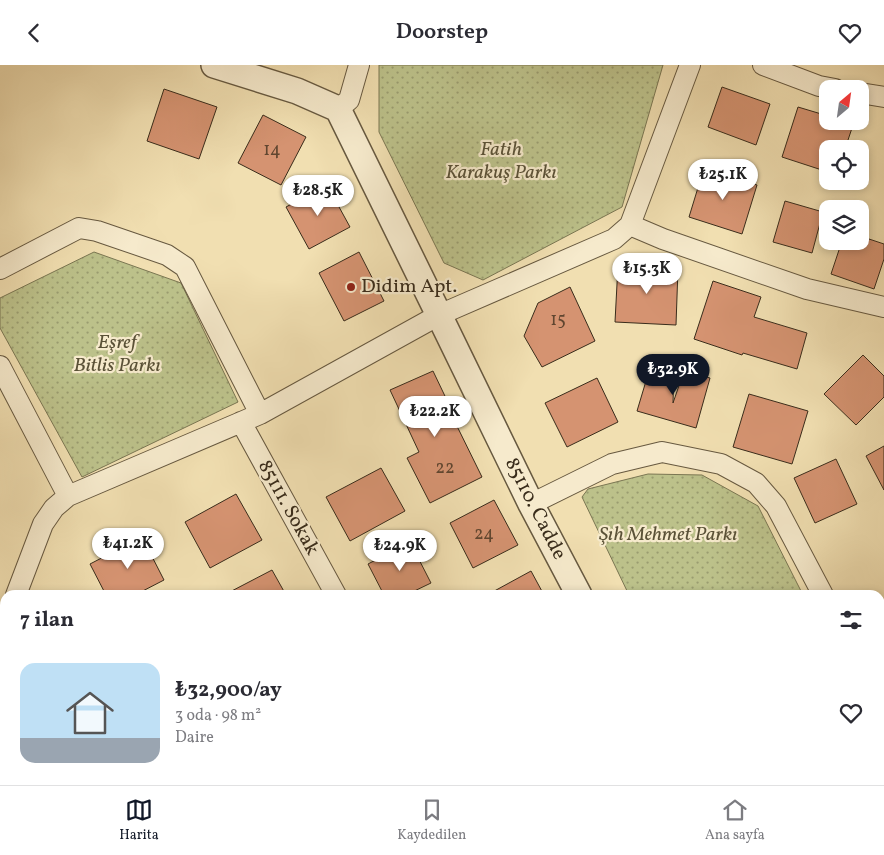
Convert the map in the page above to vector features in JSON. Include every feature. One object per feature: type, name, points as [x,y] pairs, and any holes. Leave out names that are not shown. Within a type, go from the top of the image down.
[{"type":"street","points":[[214,65],[297,91],[338,109],[349,100],[359,65]]},
{"type":"street","points":[[18,590],[43,524],[54,508],[68,496],[260,413],[440,315],[614,239],[630,225],[690,65]]},
{"type":"street","points":[[763,65],[819,86]]},
{"type":"street","points":[[869,94],[884,97]]},
{"type":"street","name":"85110. Cadde","points":[[338,109],[531,504],[576,590]]},
{"type":"street","points":[[630,225],[662,239],[807,289],[884,307]]},
{"type":"street","points":[[0,269],[79,227],[97,231],[167,255],[185,267],[260,413]]},
{"type":"street","points":[[0,366],[68,496]]},
{"type":"street","name":"85111. Sokak","points":[[241,421],[333,590]]},
{"type":"street","points":[[531,504],[612,464],[662,452],[721,464],[756,483],[776,506],[820,590]]},
{"type":"green space","name":"Fatih Karakuş Parkı","points":[[379,65],[663,65],[622,207],[483,280],[444,263],[379,132]]},
{"type":"green space","name":"Eşref Bitlis Parkı","points":[[94,252],[181,283],[238,402],[82,477],[0,328],[0,298]]},
{"type":"green space","name":"Şıh Mehmet Parkı","points":[[648,474],[702,475],[758,506],[800,590],[627,590],[582,497],[588,489]]},
{"type":"building","points":[[722,87],[770,104],[756,145],[708,127]]},
{"type":"building","points":[[164,89],[217,107],[199,159],[147,141]]},
{"type":"building","points":[[798,107],[819,113],[819,130],[851,130],[848,140],[819,140],[819,169],[782,157]]},
{"type":"building","points":[[263,115],[306,137],[281,185],[238,163]]},
{"type":"building","points":[[704,168],[757,185],[742,234],[689,217]]},
{"type":"building","points":[[327,185],[350,227],[309,249],[286,207]]},
{"type":"building","points":[[785,201],[819,211],[819,227],[812,253],[773,242]]},
{"type":"building","points":[[869,239],[884,244],[884,259],[874,289],[831,274],[839,250],[869,250]]},
{"type":"building","name":"Didim Apt.","points":[[359,252],[384,301],[344,321],[319,273]]},
{"type":"building","points":[[618,265],[678,268],[676,325],[615,322]]},
{"type":"building","points":[[713,281],[761,297],[754,317],[807,333],[797,369],[743,353],[742,355],[694,339]]},
{"type":"building","points":[[570,287],[595,341],[542,367],[524,336],[538,303]]},
{"type":"building","points":[[863,355],[884,376],[884,397],[856,425],[824,394]]},
{"type":"building","points":[[652,361],[674,368],[673,403],[684,371],[710,378],[696,428],[637,411]]},
{"type":"building","points":[[433,371],[454,415],[452,416],[482,477],[430,503],[407,458],[419,452],[390,390]]},
{"type":"building","points":[[597,378],[618,422],[567,447],[545,403]]},
{"type":"building","points":[[749,394],[808,411],[792,464],[733,447]]},
{"type":"building","points":[[884,446],[884,490],[866,456]]},
{"type":"building","points":[[836,459],[857,504],[815,523],[794,478]]},
{"type":"building","points":[[381,468],[405,511],[350,541],[326,497]]},
{"type":"building","points":[[236,494],[262,540],[210,568],[185,522]]},
{"type":"building","points":[[494,500],[518,545],[473,568],[450,523]]},
{"type":"building","points":[[142,537],[164,580],[145,590],[103,590],[90,564]]},
{"type":"building","points":[[410,542],[431,583],[416,590],[381,590],[368,564]]},
{"type":"building","points":[[272,570],[283,590],[234,590]]},
{"type":"building","points":[[531,571],[541,590],[496,590]]},
{"type":"place","name":"Didim Apt.","points":[[351,287]]}]
